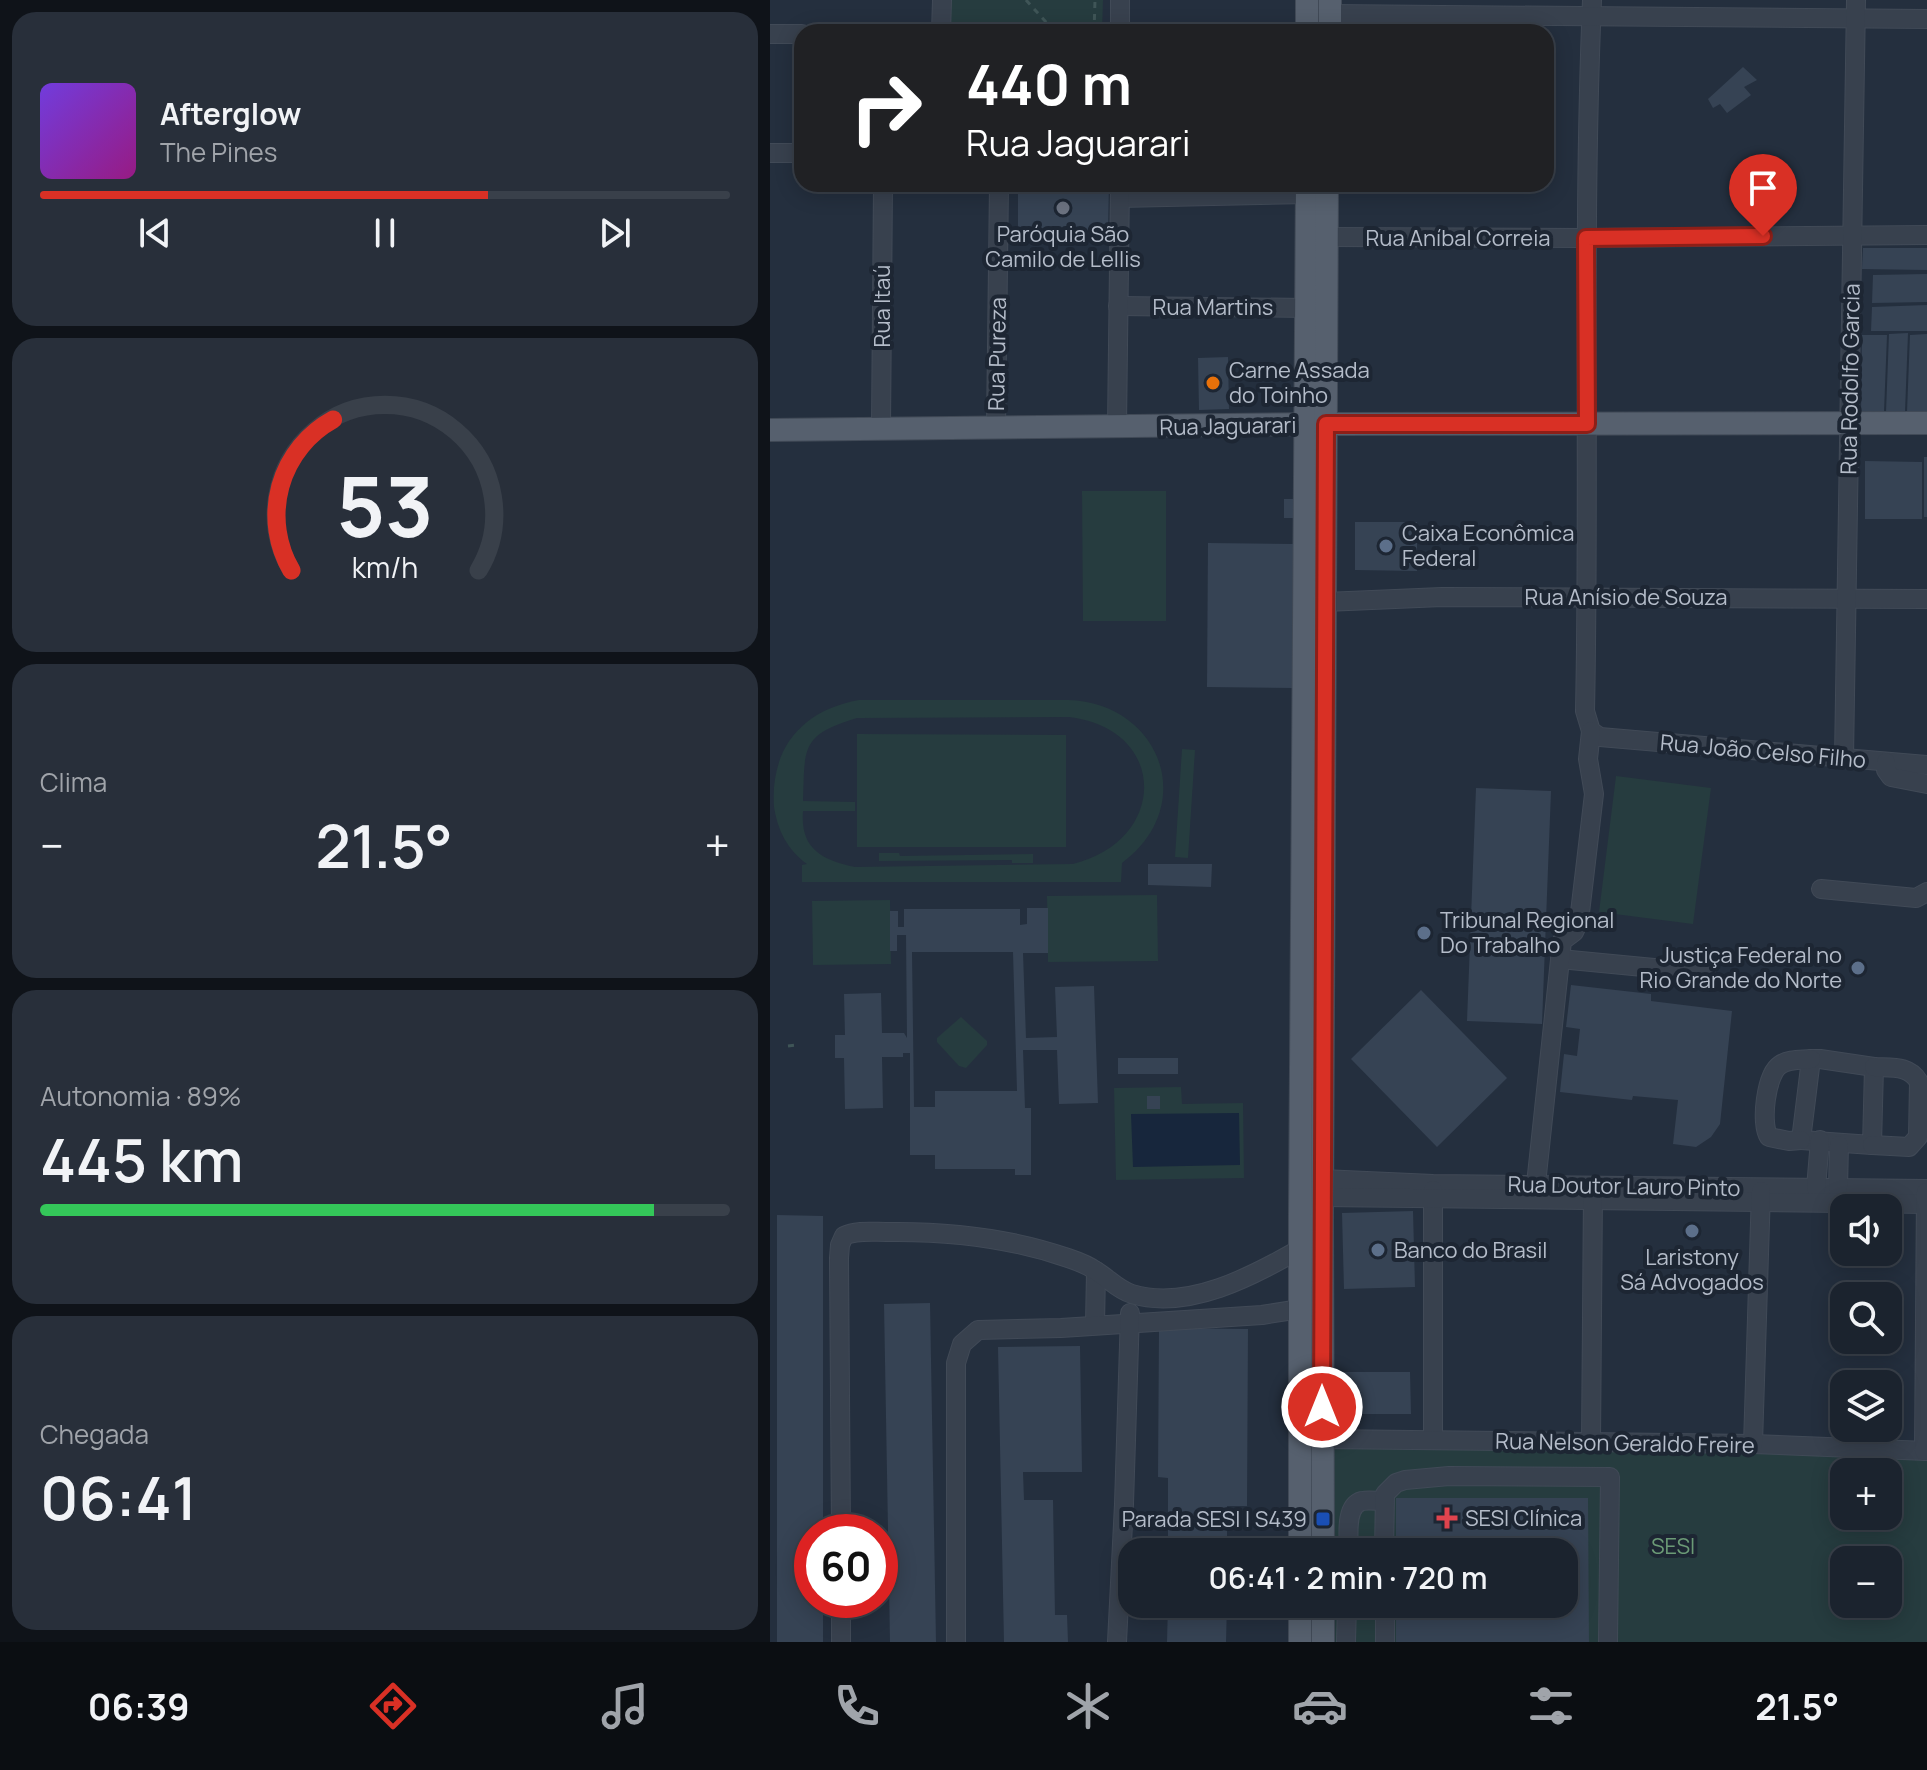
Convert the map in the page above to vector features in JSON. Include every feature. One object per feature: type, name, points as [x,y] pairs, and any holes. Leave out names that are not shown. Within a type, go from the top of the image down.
[{"type":"main road","points":[[1307,0],[1307,24]]},
{"type":"main road","points":[[1314,192],[1307,308],[1325,602],[1323,1538]]},
{"type":"main road","points":[[1300,1538],[1303,880],[1316,424],[1326,237],[1315,192]]},
{"type":"main road","name":"Rua Jaguarari","points":[[770,430],[1316,424],[1927,423]]},
{"type":"main road","points":[[1303,880],[1324,911]]},
{"type":"main road","points":[[1301,1105],[1323,1073]]},
{"type":"main road","points":[[1300,1618],[1300,1642]]},
{"type":"main road","points":[[1323,1618],[1323,1642]]},
{"type":"street","points":[[941,24],[942,0]]},
{"type":"street","points":[[1120,0],[1120,24]]},
{"type":"street","points":[[1536,1184],[1562,941],[1574,932],[1579,921],[1594,794],[1588,759],[1596,734],[1585,711],[1586,238],[1592,8]]},
{"type":"street","points":[[1330,15],[1592,8],[1856,9],[1927,19]]},
{"type":"street","name":"Rua Rodolfo Garcia","points":[[1844,759],[1856,9]]},
{"type":"street","points":[[770,34],[794,34]]},
{"type":"street","points":[[770,153],[794,153]]},
{"type":"street","name":"Rua Itaú","points":[[881,429],[883,192]]},
{"type":"street","name":"Rua Pureza","points":[[996,428],[999,192]]},
{"type":"street","points":[[1117,427],[1120,192]]},
{"type":"street","name":"Rua Aníbal Correia","points":[[1326,237],[1927,235]]},
{"type":"street","name":"Rua Martins","points":[[1118,306],[1307,308]]},
{"type":"street","name":"Rua Anísio de Souza","points":[[1325,602],[1442,597],[1927,599]]},
{"type":"street","name":"Rua João Celso Filho","points":[[1596,734],[1927,765]]},
{"type":"street","points":[[1886,762],[1886,770],[1891,777],[1927,784]]},
{"type":"street","points":[[1821,889],[1916,898],[1927,892]]},
{"type":"street","points":[[1560,959],[1706,973]]},
{"type":"street","points":[[1811,1059],[1811,1140],[1816,1188]]},
{"type":"street","points":[[1811,1059],[1874,1067],[1905,1069],[1914,1074],[1919,1082],[1918,1137],[1909,1147],[1839,1145],[1769,1137],[1764,1123],[1770,1077],[1776,1067],[1787,1061],[1811,1059]]},
{"type":"street","points":[[1872,1145],[1874,1067]]},
{"type":"street","points":[[1838,1188],[1839,1145]]},
{"type":"street","name":"Rua Doutor Lauro Pinto","points":[[1433,1192],[1536,1184],[1593,1193]]},
{"type":"street","name":"Rua Doutor Lauro Pinto","points":[[1322,1188],[1926,1197]]},
{"type":"street","name":"Rua Doutor Lauro Pinto","points":[[1760,1195],[1838,1188],[1926,1197]]},
{"type":"street","points":[[1433,1192],[1433,1440]]},
{"type":"street","points":[[1593,1193],[1600,1444],[1610,1477],[1608,1642]]},
{"type":"street","points":[[1753,1444],[1760,1195]]},
{"type":"street","points":[[1925,1451],[1926,1197]]},
{"type":"street","points":[[841,1514],[839,1258],[844,1236],[870,1232],[959,1234],[1023,1245],[1069,1258],[1132,1294],[1164,1297],[1189,1296],[1215,1290],[1258,1273],[1300,1249]]},
{"type":"street","points":[[1095,1325],[1096,1271]]},
{"type":"street","points":[[1117,1642],[1132,1294]]},
{"type":"street","points":[[956,1642],[956,1363],[958,1353],[971,1334],[978,1330],[1262,1315],[1300,1309]]},
{"type":"street","name":"Rua Nelson Geraldo Freire","points":[[1322,1439],[1753,1444],[1925,1451]]},
{"type":"street","points":[[1384,1538],[1385,1494],[1390,1487],[1405,1480],[1449,1476],[1610,1477]]},
{"type":"street","points":[[1349,1538],[1349,1517],[1354,1506],[1361,1501],[1383,1501]]},
{"type":"street","points":[[841,1618],[841,1642]]},
{"type":"street","points":[[1346,1642],[1347,1618]]},
{"type":"street","points":[[1385,1618],[1385,1642]]},
{"type":"path","points":[[1026,0],[1048,24]]},
{"type":"path","points":[[1094,24],[1095,0]]},
{"type":"path","points":[[788,1046],[797,1045]]},
{"type":"green space","points":[[948,0],[1103,0],[1102,24],[947,24]]},
{"type":"green space","points":[[1082,491],[1166,491],[1166,621],[1083,621]]},
{"type":"green space","points":[[859,700],[1068,700],[1100,706],[1126,719],[1146,738],[1159,761],[1163,787],[1159,814],[1146,840],[1122,863],[1121,882],[802,882],[802,865],[807,864],[789,846],[781,832],[774,807],[778,766],[784,749],[806,722],[839,705]],"holes":[[[1069,717],[1102,726],[1125,742],[1139,763],[1144,786],[1140,811],[1127,833],[1104,852],[1073,864],[855,867],[823,856],[809,843],[805,834],[803,811],[855,811],[855,802],[803,801],[804,768],[809,746],[815,738],[838,724],[857,718]]]},
{"type":"green space","points":[[857,734],[1066,735],[1066,847],[857,847]]},
{"type":"green space","points":[[1182,749],[1195,750],[1188,858],[1175,857]]},
{"type":"green space","points":[[1616,776],[1711,788],[1693,924],[1599,912]]},
{"type":"green space","points":[[879,853],[899,853],[900,856],[1033,854],[1033,863],[1012,863],[1012,860],[879,861]]},
{"type":"green space","points":[[1157,895],[1158,961],[1048,962],[1047,896]]},
{"type":"green space","points":[[890,900],[891,964],[813,965],[812,901]]},
{"type":"green space","points":[[961,1017],[987,1041],[987,1045],[966,1068],[959,1066],[937,1042],[937,1038]]},
{"type":"green space","points":[[1181,1087],[1182,1104],[1243,1103],[1244,1178],[1116,1180],[1114,1088]]},
{"type":"green space","name":"SESI","points":[[1332,1448],[1927,1456],[1927,1642],[1334,1642],[1333,1618],[1578,1618],[1578,1538],[1333,1538]]},
{"type":"water","points":[[1239,1113],[1240,1165],[1133,1167],[1131,1114]]},
{"type":"building","points":[[1743,67],[1757,80],[1744,87],[1751,95],[1727,113],[1720,104],[1713,108],[1708,99]]},
{"type":"building","name":"Paróquia São Camilo de Lellis","points":[[1018,192],[1109,192],[1108,232],[1018,231]]},
{"type":"building","points":[[1863,248],[1927,248],[1927,270],[1862,269]]},
{"type":"building","points":[[1927,274],[1927,302],[1872,303],[1873,275]]},
{"type":"building","points":[[1927,305],[1927,331],[1871,331],[1872,307]]},
{"type":"building","points":[[1908,333],[1905,412],[1886,412],[1889,334]]},
{"type":"building","points":[[1927,334],[1927,412],[1907,412],[1910,335]]},
{"type":"building","points":[[1862,335],[1887,335],[1884,412],[1861,413]]},
{"type":"building","name":"Carne Assada do Toinho","points":[[1228,357],[1229,409],[1199,410],[1198,358]]},
{"type":"building","points":[[1924,457],[1927,457],[1927,517],[1924,517]]},
{"type":"building","points":[[1865,461],[1922,462],[1922,519],[1865,519]]},
{"type":"building","points":[[1284,499],[1294,499],[1293,518],[1284,518]]},
{"type":"building","name":"Caixa Econômica Federal","points":[[1355,522],[1417,522],[1417,571],[1355,570]]},
{"type":"building","points":[[1208,543],[1294,544],[1293,688],[1207,687]]},
{"type":"building","points":[[1476,788],[1551,791],[1542,1024],[1467,1021]]},
{"type":"building","points":[[1148,864],[1212,864],[1211,887],[1148,885]]},
{"type":"building","points":[[1027,908],[1048,908],[1048,953],[1023,953],[1026,1038],[1057,1037],[1055,987],[1094,986],[1098,1103],[1059,1104],[1057,1050],[1023,1050],[1025,1108],[1031,1108],[1031,1175],[1015,1175],[1015,1169],[935,1169],[935,1155],[910,1155],[910,1053],[903,1053],[903,1057],[882,1057],[883,1108],[845,1109],[844,1058],[835,1058],[835,1035],[845,1035],[844,994],[881,993],[882,1033],[904,1033],[907,1038],[906,935],[897,935],[897,951],[890,951],[890,911],[898,911],[898,927],[904,927],[904,909],[1020,909],[1020,925],[1027,924]],"holes":[[[912,952],[1013,952],[1017,1091],[935,1091],[935,1107],[914,1107]]]},
{"type":"building","points":[[1571,985],[1651,994],[1651,1001],[1732,1011],[1720,1124],[1711,1137],[1696,1147],[1673,1144],[1678,1100],[1633,1096],[1632,1100],[1560,1092],[1564,1054],[1577,1056],[1580,1029],[1566,1027]]},
{"type":"building","points":[[1421,990],[1507,1078],[1437,1147],[1351,1059]]},
{"type":"building","points":[[1118,1058],[1178,1058],[1178,1074],[1118,1074]]},
{"type":"building","points":[[1147,1096],[1160,1096],[1160,1109],[1147,1109]]},
{"type":"building","name":"Banco do Brasil","points":[[1413,1211],[1415,1287],[1344,1289],[1342,1213]]},
{"type":"building","points":[[777,1215],[823,1216],[823,1514],[794,1514],[794,1618],[823,1618],[823,1642],[777,1642]]},
{"type":"building","points":[[930,1303],[936,1642],[890,1642],[890,1618],[898,1618],[898,1514],[888,1514],[884,1304]]},
{"type":"building","points":[[1159,1328],[1248,1329],[1247,1506],[1227,1506],[1227,1538],[1168,1538],[1168,1478],[1158,1477]]},
{"type":"building","points":[[1080,1346],[1082,1472],[1023,1472],[1024,1500],[1053,1500],[1055,1615],[1067,1615],[1068,1642],[1004,1642],[998,1347]]},
{"type":"building","points":[[1339,1372],[1410,1372],[1411,1414],[1339,1414]]},
{"type":"building","points":[[1396,1498],[1588,1498],[1589,1642],[1396,1642],[1396,1618],[1578,1618],[1578,1538],[1396,1538]]},
{"type":"building","points":[[1168,1618],[1227,1618],[1226,1642],[1167,1642]]},
{"type":"place","name":"Paróquia São Camilo de Lellis","points":[[1063,208]]},
{"type":"place","name":"Carne Assada do Toinho","points":[[1213,383]]},
{"type":"place","name":"Caixa Econômica Federal","points":[[1386,546]]},
{"type":"place","name":"Tribunal Regional Do Trabalho","points":[[1424,933]]},
{"type":"place","name":"Justiça Federal no Rio Grande do Norte","points":[[1858,968]]},
{"type":"place","name":"Laristony Sá Advogados","points":[[1692,1231]]},
{"type":"place","name":"Banco do Brasil","points":[[1378,1250]]},
{"type":"place","name":"SESI Clínica","points":[[1447,1518]]},
{"type":"place","name":"Parada SESI | S439","points":[[1323,1519]]},
{"type":"route","points":[[1322,1407],[1326,424],[1587,424],[1586,238],[1763,236]]}]
